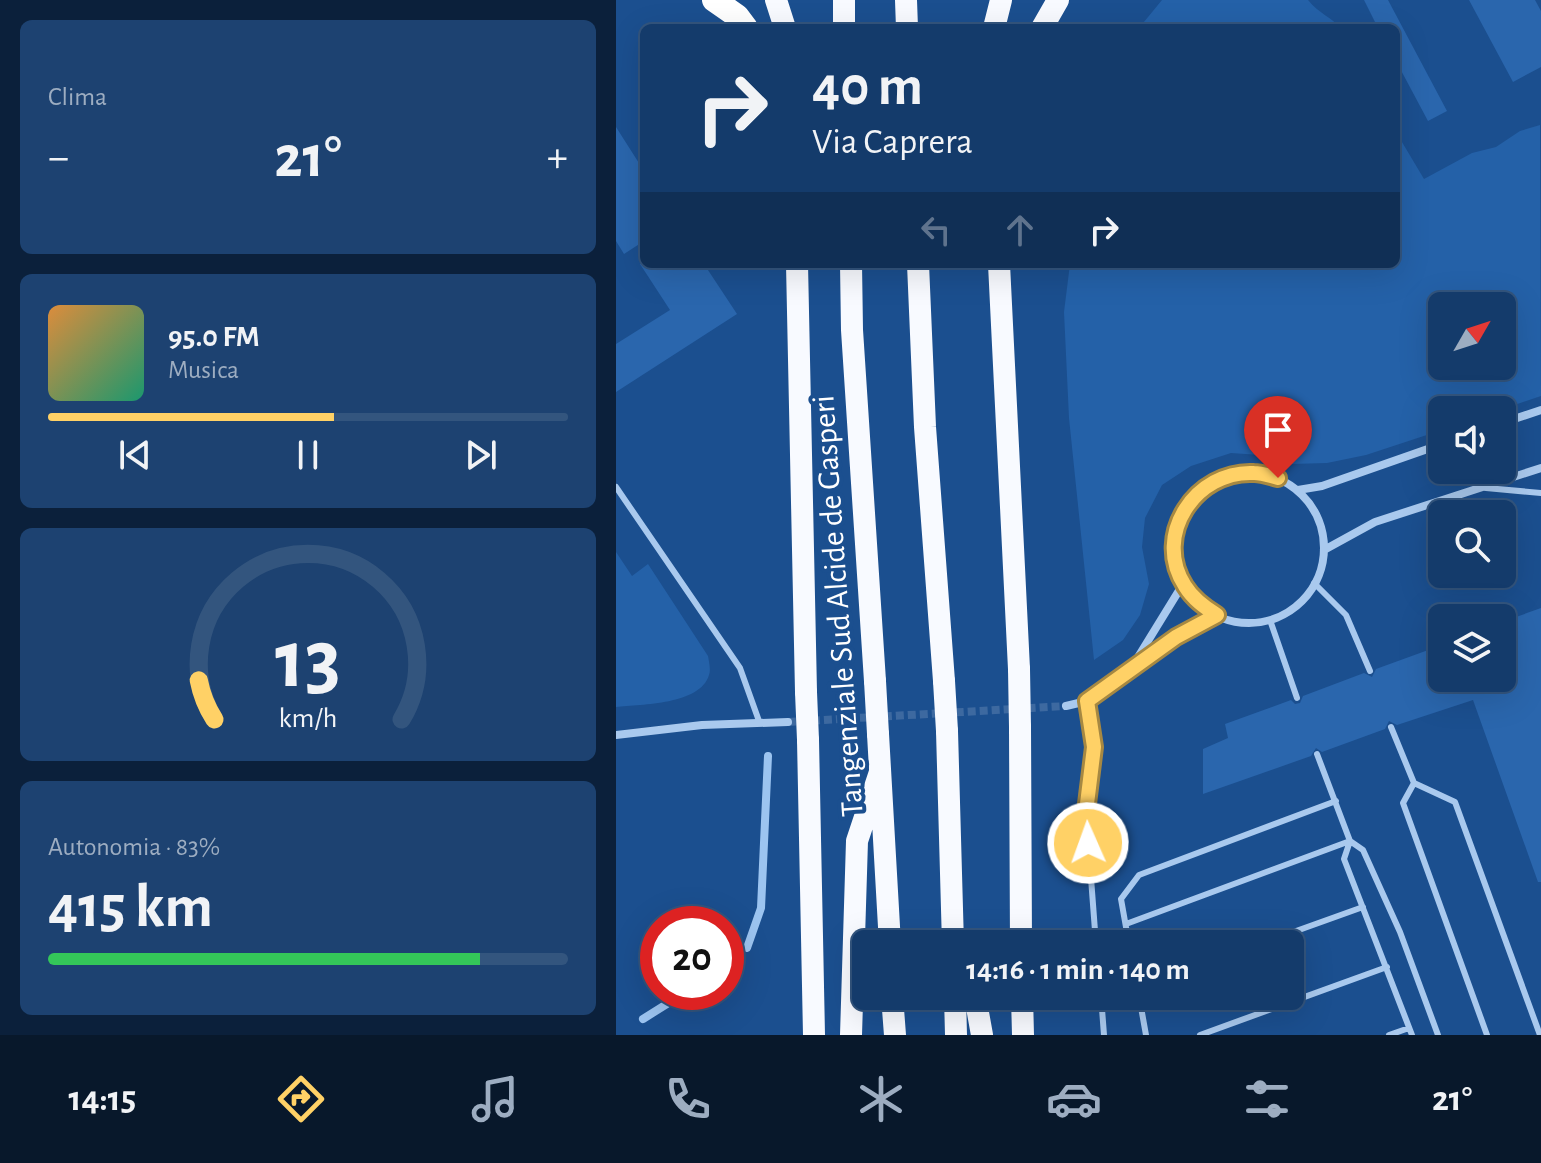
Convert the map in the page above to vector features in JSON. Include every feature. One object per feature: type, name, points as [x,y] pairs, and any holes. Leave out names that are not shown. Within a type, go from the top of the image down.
[{"type":"highway","points":[[714,0],[743,24]]},
{"type":"highway","points":[[776,0],[784,24]]},
{"type":"highway","points":[[844,0],[844,24]]},
{"type":"highway","points":[[995,24],[1001,0]]},
{"type":"highway","points":[[1044,24],[1058,0]]},
{"type":"highway","points":[[906,1],[907,24]]},
{"type":"highway","points":[[797,268],[814,1035]]},
{"type":"highway","name":"Tangenziale Sud Alcide de Gasperi","points":[[851,268],[852,330],[889,930]]},
{"type":"highway","points":[[918,268],[925,427],[947,731],[953,930]]},
{"type":"highway","points":[[999,268],[1019,669],[1021,930]]},
{"type":"highway","points":[[851,1035],[857,841],[880,772]]},
{"type":"highway","points":[[952,877],[961,930]]},
{"type":"highway","points":[[893,1010],[895,1035]]},
{"type":"highway","points":[[955,1010],[956,1035]]},
{"type":"highway","points":[[978,1010],[982,1035]]},
{"type":"highway","points":[[1022,1010],[1023,1035]]},
{"type":"street","points":[[1516,418],[1541,410]]},
{"type":"street","points":[[1298,490],[1322,486],[1428,449]]},
{"type":"street","points":[[1324,550],[1375,522],[1541,468]]},
{"type":"street","points":[[1255,472],[1278,478],[1298,490],[1318,517],[1324,550],[1320,573],[1308,593],[1292,610],[1270,620],[1243,622],[1217,615],[1197,603],[1183,584],[1175,562],[1174,539],[1180,517],[1193,497],[1211,483],[1232,474],[1255,472]]},
{"type":"street","points":[[1132,666],[1183,584]]},
{"type":"street","points":[[1066,706],[1087,701],[1132,666],[1217,615]]},
{"type":"street","points":[[616,735],[759,721],[788,722]]},
{"type":"lane","points":[[616,487],[740,668],[759,721]]},
{"type":"lane","points":[[1486,488],[1541,493]]},
{"type":"lane","points":[[1314,583],[1346,615],[1370,671]]},
{"type":"lane","points":[[1270,620],[1297,698]]},
{"type":"lane","points":[[1087,701],[1094,747],[1086,812],[1095,930]]},
{"type":"lane","points":[[1391,727],[1414,783],[1455,802],[1540,1035]]},
{"type":"lane","points":[[1317,754],[1350,841],[1363,850],[1400,932],[1438,1035]]},
{"type":"lane","points":[[1414,783],[1403,803],[1487,1035]]},
{"type":"lane","points":[[1127,930],[1121,899],[1139,875],[1336,801]]},
{"type":"lane","points":[[1350,841],[1344,859],[1411,1031],[1389,1035]]},
{"type":"lane","points":[[1126,924],[1350,841]]},
{"type":"lane","points":[[1299,930],[1363,907]]},
{"type":"lane","points":[[1200,1035],[1387,967]]},
{"type":"lane","points":[[1102,1010],[1104,1035]]},
{"type":"lane","points":[[1142,1010],[1146,1035]]},
{"type":"shaded area","points":[[1162,0],[1308,0],[1336,24],[1142,24]]},
{"type":"shaded area","points":[[1540,125],[1541,396],[1516,405],[1516,396],[1428,396],[1428,435],[1366,455],[1327,463],[1291,464],[1260,455],[1231,453],[1191,466],[1162,485],[1145,518],[1142,547],[1149,584],[1140,615],[1123,640],[1094,660],[1069,418],[1064,312],[1070,268],[1400,268],[1400,139],[1424,179],[1472,153],[1496,147],[1520,131]]},
{"type":"shaded area","points":[[616,552],[632,576],[648,564],[708,656],[709,675],[694,692],[669,701],[616,707]]},
{"type":"building","points":[[1364,0],[1388,0],[1447,111],[1428,121],[1400,68],[1400,24],[1376,24]]},
{"type":"building","points":[[1469,0],[1535,0],[1541,11],[1541,67],[1513,82]]},
{"type":"building","points":[[616,127],[640,165],[640,244],[624,254],[616,241]]},
{"type":"building","points":[[643,268],[707,268],[737,314],[616,392],[616,344],[670,310]]},
{"type":"building","points":[[1541,608],[1541,882],[1538,882],[1473,700],[1397,725],[1389,721],[1385,729],[1322,752],[1316,748],[1311,756],[1203,794],[1203,749],[1228,738],[1225,724],[1291,700],[1295,704],[1300,703],[1303,696],[1364,673],[1372,677],[1376,669],[1428,650],[1428,692],[1516,692],[1516,617]]},
{"type":"waterway","points":[[747,948],[761,908],[768,756]]},
{"type":"waterway","points":[[643,1019],[657,1010]]},
{"type":"tunnel","points":[[788,722],[1066,706]]},
{"type":"route","points":[[1088,843],[1086,812],[1094,747],[1087,701],[1132,666],[1217,615],[1197,603],[1183,584],[1175,562],[1174,539],[1180,517],[1193,497],[1211,483],[1232,474],[1255,472],[1278,478]]}]
